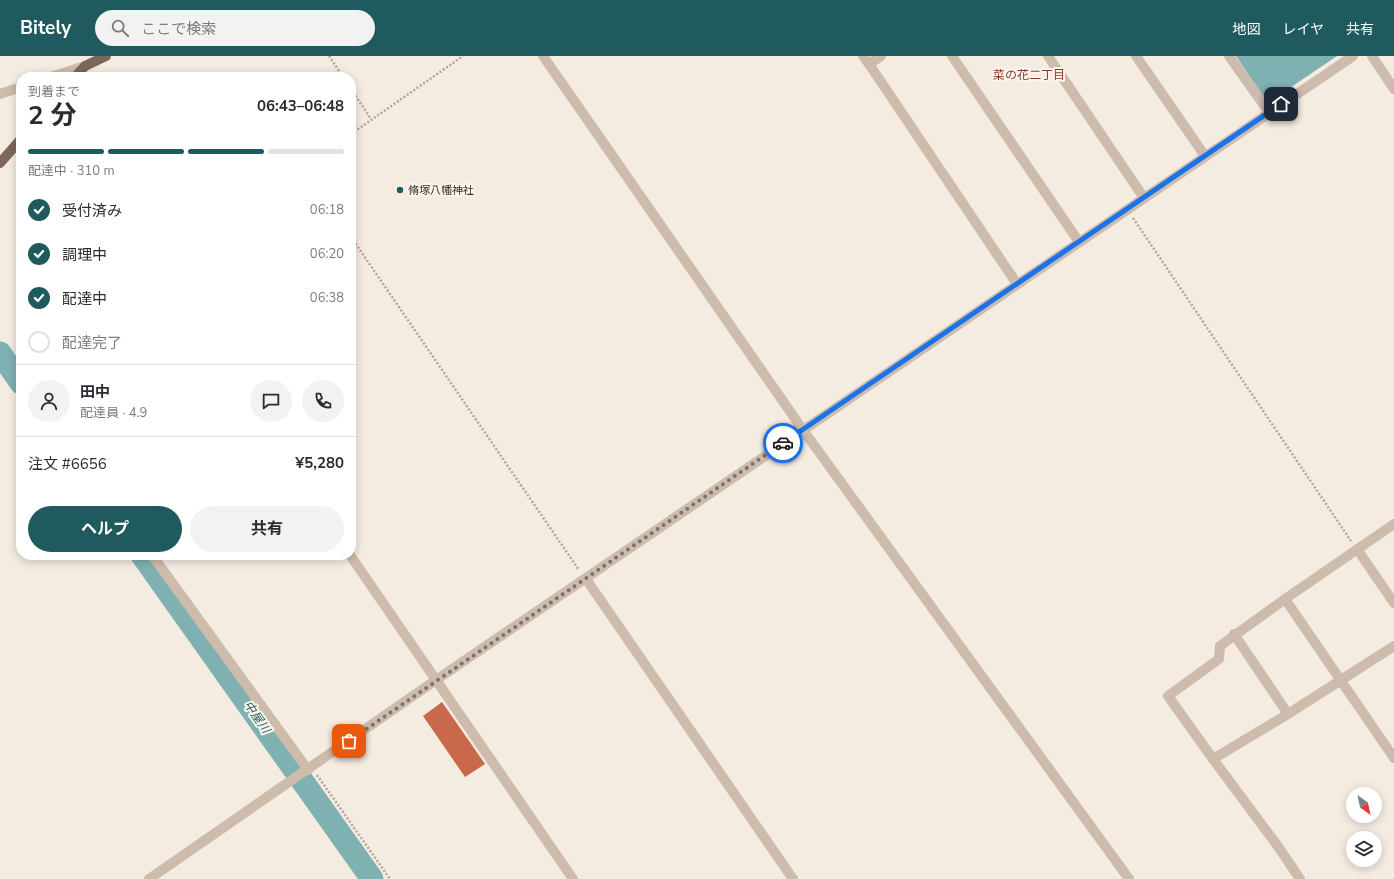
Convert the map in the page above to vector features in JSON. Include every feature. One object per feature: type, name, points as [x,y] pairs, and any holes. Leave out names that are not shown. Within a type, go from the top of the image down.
[{"type":"main road","points":[[80,72],[85,66],[106,56]]},
{"type":"main road","points":[[0,163],[16,145]]},
{"type":"street","points":[[543,56],[802,430],[1125,878]]},
{"type":"street","points":[[880,56],[866,60],[1017,284]]},
{"type":"street","points":[[952,56],[1079,242]]},
{"type":"street","points":[[1048,56],[1144,198]]},
{"type":"street","points":[[1136,56],[1205,156]]},
{"type":"street","points":[[1229,56],[1269,112]]},
{"type":"street","points":[[149,879],[290,783],[436,680],[1353,56]]},
{"type":"street","points":[[1372,56],[1394,88]]},
{"type":"street","points":[[66,72],[85,66]]},
{"type":"street","points":[[0,94],[16,89]]},
{"type":"street","points":[[1300,879],[1277,845],[1168,696],[1219,659],[1220,646],[1234,634],[1394,524]]},
{"type":"street","points":[[1357,550],[1394,603]]},
{"type":"street","points":[[156,560],[307,770]]},
{"type":"street","points":[[353,560],[573,879]]},
{"type":"street","points":[[586,579],[793,879]]},
{"type":"street","points":[[1285,598],[1394,758]]},
{"type":"street","points":[[1234,634],[1288,714]]},
{"type":"street","points":[[1213,759],[1288,714],[1394,646]]},
{"type":"path","points":[[328,56],[339,72]]},
{"type":"path","points":[[356,130],[463,56]]},
{"type":"path","points":[[356,98],[371,120]]},
{"type":"path","points":[[1127,209],[1357,550]]},
{"type":"path","points":[[356,244],[586,579]]},
{"type":"path","points":[[307,770],[390,879]]},
{"type":"water","points":[[1236,56],[1337,56],[1272,100],[1265,99]]},
{"type":"building","points":[[442,702],[485,764],[465,777],[423,716]]},
{"type":"waterway","name":"中屋川","points":[[0,353],[16,376]]},
{"type":"waterway","name":"中屋川","points":[[146,560],[372,879]]},
{"type":"way so far","points":[[349,741],[783,443]]},
{"type":"place","name":"脩塚八幡神社","points":[[400,190]]},
{"type":"district","name":"菜の花二丁目","points":[[1029,75]]},
{"type":"route","points":[[783,443],[1281,104]]}]
